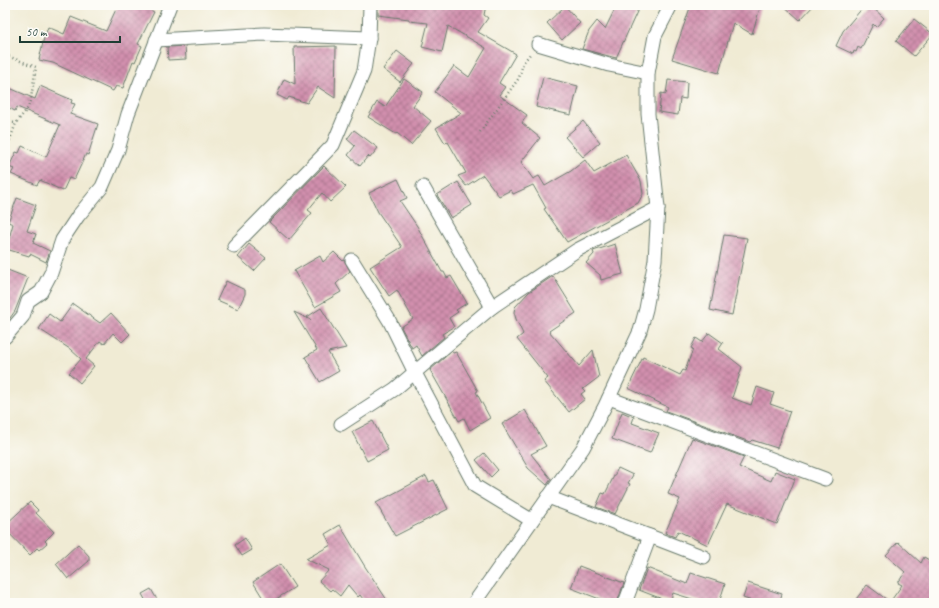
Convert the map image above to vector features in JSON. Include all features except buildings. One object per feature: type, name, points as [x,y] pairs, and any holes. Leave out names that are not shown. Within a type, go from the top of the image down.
[{"type":"street","points":[[5,337],[23,316],[28,301],[41,292],[51,273],[62,240],[78,216],[102,187],[118,150],[128,114],[170,5]]},
{"type":"street","points":[[234,246],[333,145],[364,71],[369,38],[370,5]]},
{"type":"street","points":[[474,603],[583,448],[609,398],[640,331],[646,309],[655,260],[658,208],[648,114],[648,73],[655,36],[671,5]]},
{"type":"street","points":[[156,40],[264,34],[369,38]]},
{"type":"street","points":[[538,44],[609,65],[648,73]]},
{"type":"street","points":[[423,187],[492,308]]},
{"type":"street","points":[[341,424],[395,389],[492,308],[577,250],[658,208]]},
{"type":"street","points":[[352,260],[389,320],[415,373],[475,486],[532,520]]},
{"type":"street","points":[[609,398],[825,480]]},
{"type":"street","points":[[548,497],[704,557]]},
{"type":"street","points":[[625,603],[650,536]]},
{"type":"path","points":[[480,132],[519,78],[523,63],[538,44]]},
{"type":"path","points":[[5,55],[36,67],[28,108],[16,123],[5,153]]},
{"type":"path","points":[[5,122],[16,123]]}]
